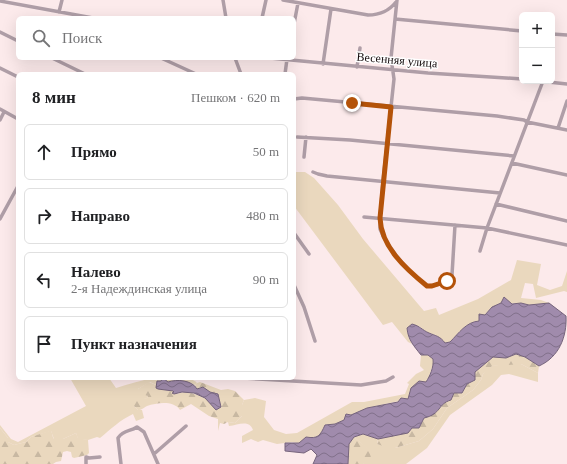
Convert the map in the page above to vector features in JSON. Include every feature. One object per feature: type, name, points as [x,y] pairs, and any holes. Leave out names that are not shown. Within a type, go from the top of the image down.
[{"type":"street","points":[[59,12],[62,0]]},
{"type":"street","points":[[224,0],[226,16]]},
{"type":"street","points":[[262,16],[266,0]]},
{"type":"street","points":[[283,0],[374,15],[390,9],[397,1]]},
{"type":"street","points":[[0,1],[82,16]]},
{"type":"street","points":[[397,1],[391,58],[394,79],[383,181],[380,229],[384,238],[406,268],[427,286],[432,286],[447,281],[452,275],[455,225]]},
{"type":"street","points":[[296,16],[298,3]]},
{"type":"street","points":[[323,64],[331,9]]},
{"type":"street","points":[[66,13],[72,16]]},
{"type":"street","points":[[396,19],[519,31]]},
{"type":"street","points":[[0,32],[16,40]]},
{"type":"street","points":[[555,34],[567,35]]},
{"type":"street","points":[[357,67],[360,48]]},
{"type":"street","points":[[56,60],[81,72]]},
{"type":"street","points":[[166,60],[192,72]]},
{"type":"street","points":[[236,60],[240,72]]},
{"type":"street","points":[[285,72],[287,60]]},
{"type":"street","name":"Весенняя улица","points":[[294,60],[428,73],[519,79]]},
{"type":"street","points":[[0,68],[16,76]]},
{"type":"street","points":[[555,82],[567,84]]},
{"type":"street","points":[[480,251],[487,228],[542,84]]},
{"type":"street","points":[[296,99],[302,98],[497,116],[524,120],[527,122],[567,130]]},
{"type":"street","points":[[558,128],[567,102]]},
{"type":"street","points":[[0,110],[16,118]]},
{"type":"street","points":[[0,120],[4,112]]},
{"type":"street","points":[[297,137],[387,143],[514,156]]},
{"type":"street","points":[[304,157],[306,137]]},
{"type":"street","points":[[512,163],[567,175]]},
{"type":"street","points":[[313,172],[327,176],[500,193]]},
{"type":"street","points":[[0,219],[16,190]]},
{"type":"street","points":[[496,204],[567,221]]},
{"type":"street","points":[[364,217],[487,228],[567,245]]},
{"type":"street","points":[[296,236],[309,254]]},
{"type":"street","points":[[296,289],[304,307],[315,341]]},
{"type":"street","points":[[294,380],[361,385],[386,381],[393,377]]},
{"type":"street","points":[[154,454],[186,426]]},
{"type":"street","points":[[121,464],[118,438],[125,431],[137,427],[144,432],[158,464]]},
{"type":"street","points":[[86,464],[86,457],[100,457]]},
{"type":"green space","points":[[296,172],[305,172],[314,178],[338,205],[363,239],[424,311],[436,308],[439,315],[478,299],[511,280],[517,260],[541,264],[537,285],[550,290],[562,286],[567,271],[567,292],[564,291],[536,298],[533,284],[525,283],[521,298],[541,300],[549,303],[529,305],[521,303],[501,303],[492,307],[479,321],[470,323],[466,326],[450,342],[445,343],[436,335],[427,333],[419,326],[408,336],[412,344],[408,342],[392,322],[383,325],[296,209]]},
{"type":"green space","points":[[516,354],[525,357],[539,366],[538,373],[521,364],[492,366],[483,374],[481,380],[473,390],[447,408],[433,429],[419,441],[395,448],[389,448],[377,444],[378,439],[398,434],[412,428],[419,428],[424,418],[451,400],[454,393],[462,393],[467,384],[475,380],[474,372],[493,357],[506,358]]},
{"type":"green space","points":[[421,355],[428,355],[433,359],[433,364],[426,382],[408,399],[367,408],[351,415],[346,414],[344,420],[335,424],[325,425],[320,435],[299,443],[292,442],[277,444],[263,440],[258,442],[251,439],[242,443],[242,436],[253,430],[251,427],[246,424],[229,426],[228,422],[235,423],[242,416],[242,405],[244,400],[255,398],[266,401],[264,417],[274,430],[286,434],[297,433],[352,402],[364,402],[405,394],[409,384],[407,383],[416,374],[424,370],[420,366]]},
{"type":"green space","points":[[521,364],[538,373],[538,382],[509,374],[501,375],[492,385],[450,415],[427,448],[406,464],[363,464],[370,451],[354,437],[363,434],[378,439],[377,444],[395,448],[419,441],[433,429],[447,408],[473,390],[487,369],[492,366]]},
{"type":"green space","points":[[71,380],[110,380],[116,388],[145,380],[166,380],[157,381],[156,385],[150,382],[138,389],[148,396],[134,406],[138,410],[142,410],[144,418],[136,421],[133,414],[128,416],[100,438],[97,437],[88,440],[78,439],[76,433],[63,439],[54,439],[51,431],[31,437],[26,442],[14,445],[8,442],[8,438],[0,428],[0,425],[11,439],[18,442],[86,406]]},
{"type":"green space","points":[[166,380],[192,380],[197,383],[195,385],[182,381],[168,382]]},
{"type":"green space","points":[[149,382],[156,385],[158,389],[173,391],[178,394],[188,392],[221,407],[218,394],[201,387],[197,389],[195,385],[200,382],[221,390],[228,389],[235,391],[244,400],[242,405],[242,416],[235,423],[220,423],[218,431],[218,419],[209,416],[191,404],[180,410],[173,405],[160,403],[138,410],[133,405],[135,400],[147,398],[148,396],[139,393],[138,389]]},
{"type":"green space","points":[[0,428],[8,438],[8,442],[14,445],[26,442],[31,437],[49,431],[51,431],[54,439],[63,439],[76,433],[78,438],[88,440],[89,453],[87,455],[74,458],[72,457],[71,452],[63,452],[61,461],[53,464],[0,464]]},
{"type":"green space","points":[[354,437],[370,450],[371,459],[363,464],[348,464],[349,444]]},
{"type":"water","points":[[504,297],[512,304],[521,303],[529,305],[549,303],[566,316],[565,331],[560,346],[557,352],[546,362],[539,366],[525,357],[516,354],[506,358],[493,357],[475,372],[475,380],[467,384],[462,393],[454,393],[451,400],[443,404],[437,412],[424,418],[419,428],[412,428],[408,433],[378,439],[363,434],[354,437],[349,444],[348,464],[313,464],[317,455],[311,449],[304,453],[285,451],[285,443],[299,443],[306,437],[316,437],[322,432],[325,425],[335,424],[344,420],[346,414],[351,415],[367,408],[398,402],[401,398],[408,399],[411,388],[419,381],[426,382],[433,365],[433,359],[428,355],[421,355],[412,343],[407,328],[412,324],[440,338],[445,343],[450,342],[470,323],[479,321],[479,314],[485,315],[492,307],[501,303]]},
{"type":"water","points":[[157,381],[188,382],[197,389],[203,387],[210,392],[218,394],[221,407],[216,410],[205,398],[194,393],[182,392],[174,394],[172,393],[174,392],[173,391],[156,388]]},
{"type":"route","points":[[352,103],[391,107],[380,218],[380,229],[384,238],[406,268],[427,286],[432,286],[447,281]]}]
